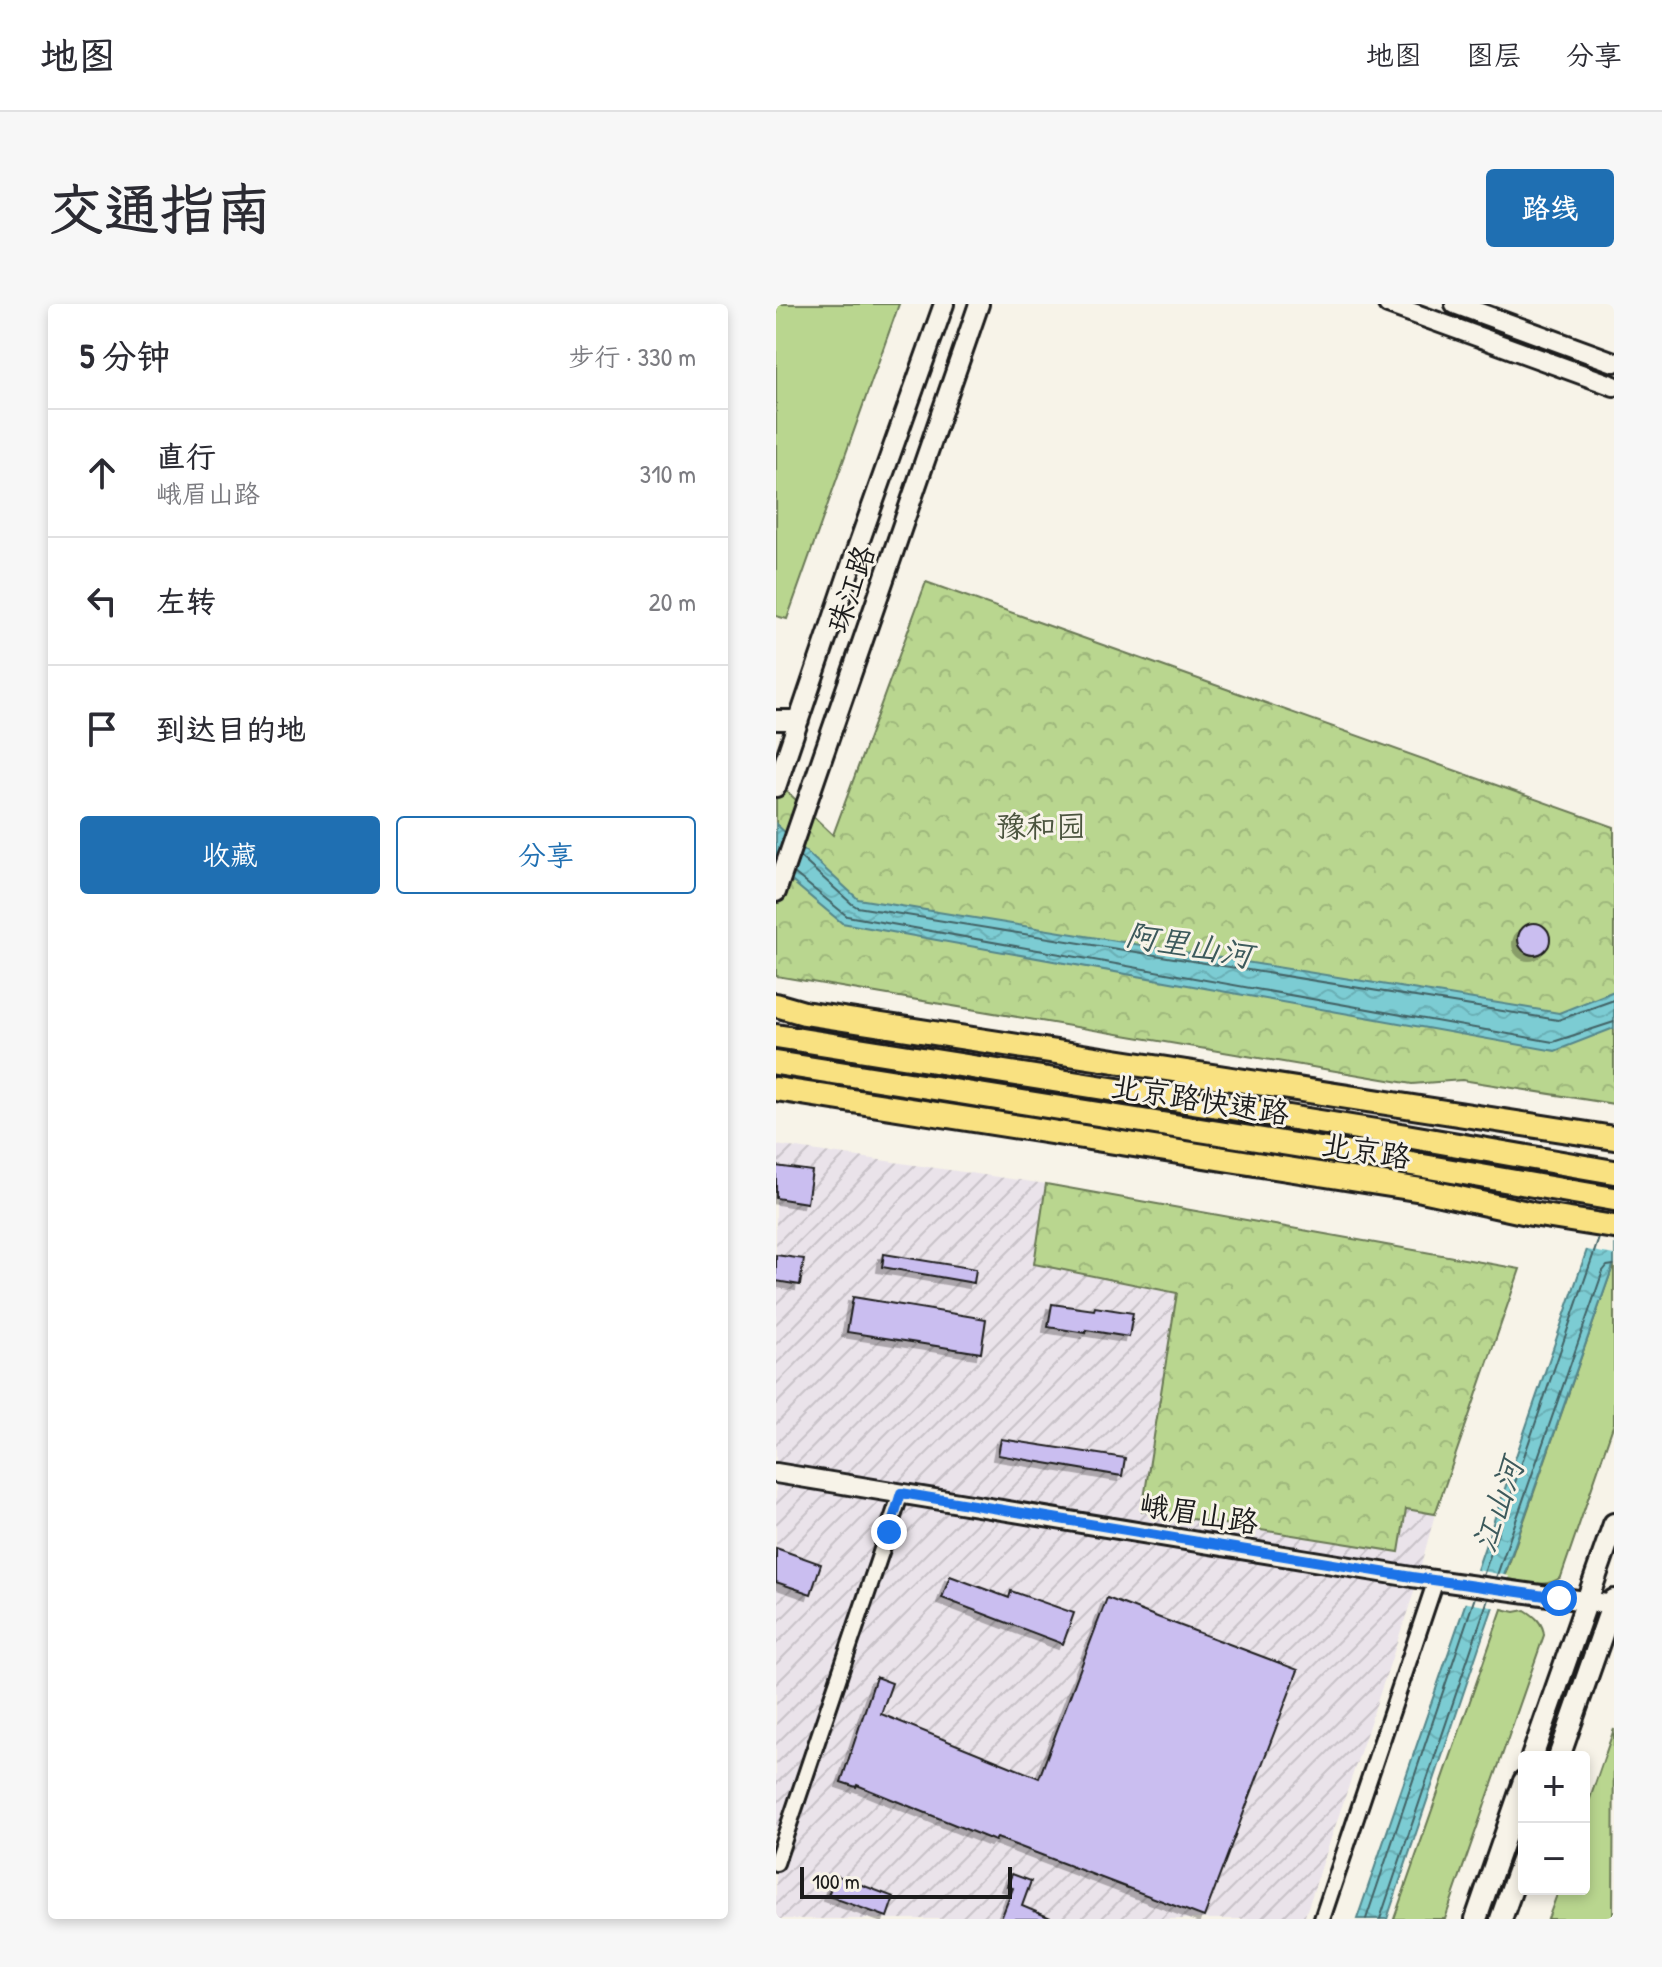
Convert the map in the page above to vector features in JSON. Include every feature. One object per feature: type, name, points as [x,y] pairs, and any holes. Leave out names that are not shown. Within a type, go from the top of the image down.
[{"type":"main road","name":"北京路","points":[[776,1005],[804,1013],[1614,1138]]},
{"type":"main road","name":"北京路快速路","points":[[776,1033],[815,1042],[1614,1172]]},
{"type":"main road","name":"北京路快速路","points":[[776,1063],[1383,1159],[1614,1199]]},
{"type":"main road","name":"北京路","points":[[776,1089],[1422,1190],[1474,1203],[1614,1227]]},
{"type":"main road","points":[[1534,1751],[1614,1524]]},
{"type":"main road","points":[[1561,1751],[1613,1604]]},
{"type":"main road","points":[[1476,1919],[1518,1798]]},
{"type":"main road","points":[[1501,1919],[1518,1872]]},
{"type":"street","name":"珠江路","points":[[776,787],[944,304]]},
{"type":"street","name":"珠江路","points":[[776,891],[979,304]]},
{"type":"street","points":[[1388,304],[1614,386]]},
{"type":"street","points":[[1455,304],[1614,362]]},
{"type":"street","points":[[776,720],[799,720]]},
{"type":"street","name":"峨眉山路","points":[[776,1473],[1436,1580],[1613,1604]]},
{"type":"street","points":[[776,1863],[901,1493]]},
{"type":"street","points":[[1322,1919],[1436,1580]]},
{"type":"shaded area","points":[[776,1145],[1046,1184],[1520,1269],[1435,1514],[1413,1595],[1304,1919],[776,1919]]},
{"type":"green space","points":[[776,304],[899,304],[787,619],[776,616]]},
{"type":"green space","name":"豫和园","points":[[926,582],[1614,827],[1614,1104],[1462,1080],[1412,1084],[776,976],[776,781],[833,835]]},
{"type":"green space","points":[[1046,1184],[1520,1269],[1435,1514],[1406,1509],[1399,1552],[1142,1511],[1177,1293],[1034,1264]]},
{"type":"green space","points":[[1614,1263],[1614,1423],[1561,1577],[1541,1584],[1504,1578]]},
{"type":"green space","points":[[1502,1609],[1515,1612],[1525,1610],[1538,1620],[1544,1635],[1445,1919],[1394,1919]]},
{"type":"green space","points":[[1614,1729],[1613,1919],[1548,1919],[1557,1895],[1590,1895],[1590,1799]]},
{"type":"water","points":[[776,824],[858,899],[1559,1013],[1614,991],[1614,1028],[1555,1051],[842,923],[776,868]]},
{"type":"water","points":[[1614,1171],[1614,1263],[1387,1919],[1357,1919]]},
{"type":"pier","points":[[1614,1167],[1614,1255],[1582,1249],[1605,1182]]},
{"type":"pier","points":[[1472,1569],[1509,1576],[1498,1608],[1461,1602]]},
{"type":"building","points":[[1534,923],[1546,927],[1550,939],[1546,951],[1534,955],[1522,951],[1518,939],[1522,927]]},
{"type":"building","points":[[776,1166],[812,1171],[807,1203],[776,1198]]},
{"type":"building","points":[[884,1254],[976,1269],[974,1283],[882,1267]]},
{"type":"building","points":[[776,1255],[804,1259],[800,1285],[776,1281]]},
{"type":"building","points":[[853,1297],[986,1319],[981,1353],[847,1332]]},
{"type":"building","points":[[1052,1304],[1133,1313],[1129,1337],[1048,1327]]},
{"type":"building","points":[[1001,1439],[1125,1458],[1122,1476],[998,1455]]},
{"type":"building","points":[[776,1548],[821,1564],[811,1594],[776,1582]]},
{"type":"building","points":[[950,1576],[1009,1598],[1011,1591],[1074,1613],[1063,1644],[942,1598]]},
{"type":"building","points":[[1107,1598],[1298,1670],[1204,1917],[997,1838],[995,1841],[857,1785],[841,1782],[876,1677],[892,1683],[881,1714],[1039,1778]]},
{"type":"building","points":[[1012,1874],[1031,1881],[1022,1906],[1053,1919],[1001,1919],[1013,1888],[1007,1886]]},
{"type":"building","points":[[835,1875],[894,1897],[887,1917],[828,1896]]},
{"type":"route","points":[[889,1532],[901,1493],[1412,1577],[1559,1598]]},
{"type":"water label","name":"阿里山河","points":[[1189,945]]},
{"type":"water label","name":"江山河","points":[[1498,1505]]}]
